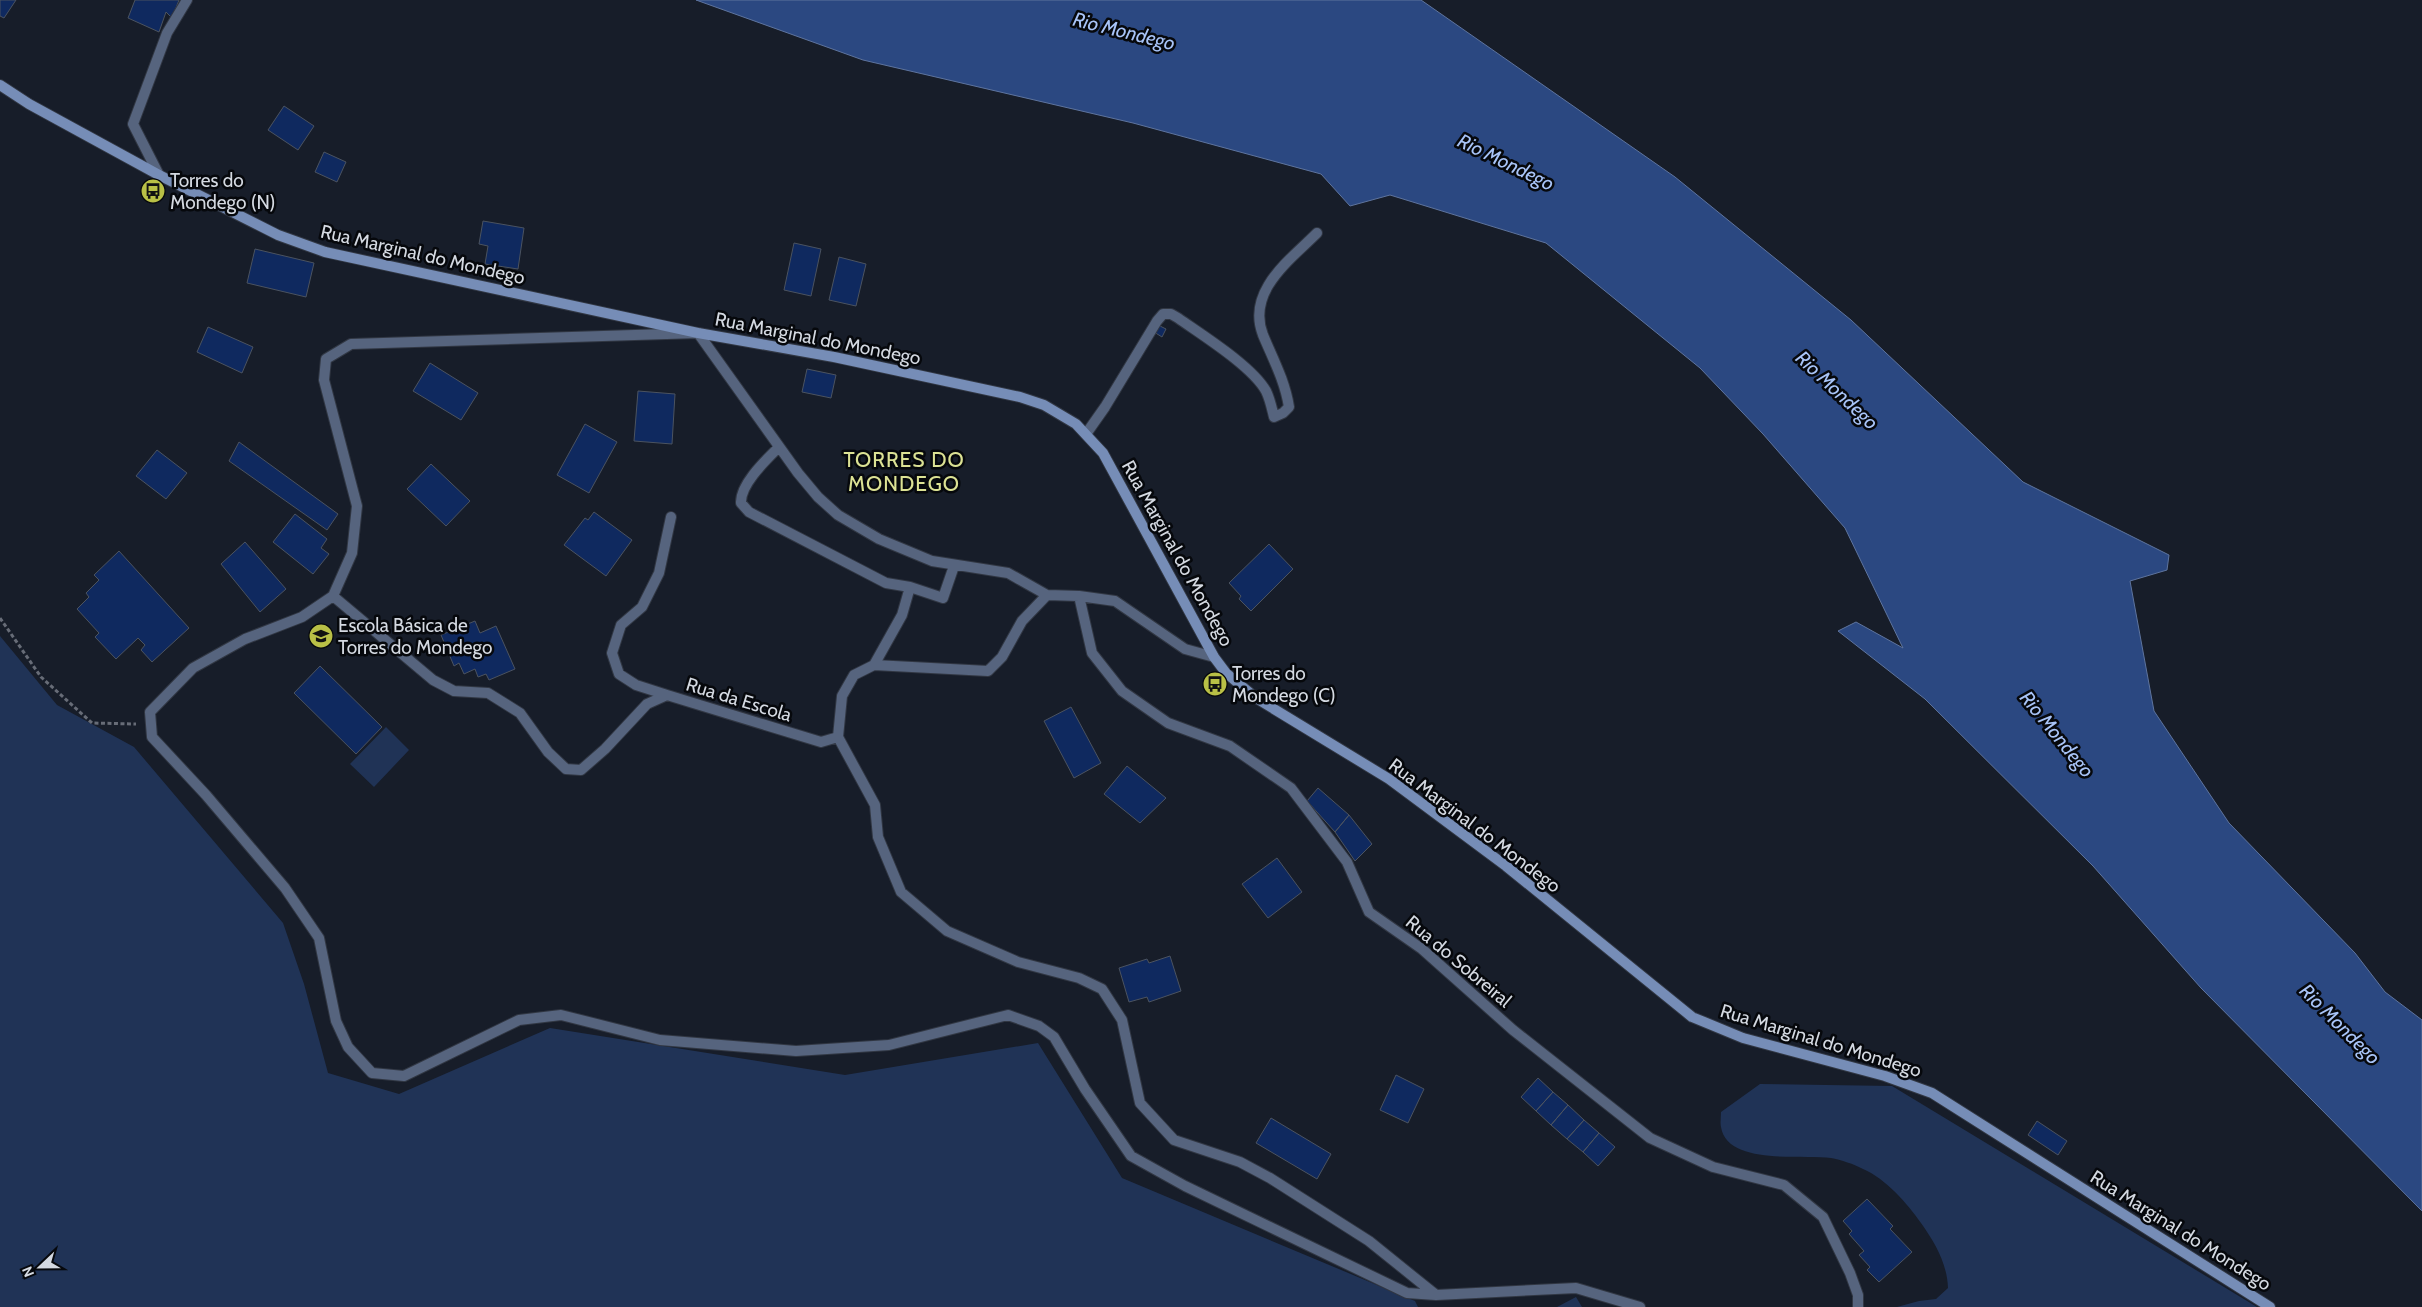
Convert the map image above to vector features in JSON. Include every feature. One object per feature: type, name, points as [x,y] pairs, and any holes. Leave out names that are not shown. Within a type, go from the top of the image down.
[{"type":"main road","name":"Rua Marginal do Mondego","points":[[0,85],[29,104],[159,175],[278,236],[325,252],[698,332],[834,357],[1020,397],[1044,405],[1076,424],[1103,452],[1214,657],[1226,673],[1256,698],[1389,779],[1506,866],[1692,1017],[1743,1038],[1885,1076],[1932,1093],[2270,1307]]},
{"type":"street","points":[[159,175],[133,124],[167,33],[187,0]]},
{"type":"street","points":[[1086,434],[1157,321],[1164,314],[1171,314],[1178,318],[1246,370],[1260,382],[1267,393],[1274,417],[1283,413],[1289,407],[1287,391],[1262,332],[1259,315],[1263,292],[1270,280],[1317,233]]},
{"type":"street","points":[[1214,657],[1185,649],[1115,601],[1079,596],[1047,595],[1008,573],[954,566],[932,561],[879,539],[847,521],[818,497],[779,447],[698,332],[351,344],[326,359],[324,380],[357,506],[352,553],[333,596],[302,617],[245,639],[193,668],[150,712],[152,737],[206,795],[285,888],[320,938],[336,1020],[348,1047],[372,1073],[404,1076],[519,1020],[561,1015],[660,1040],[796,1051],[889,1045],[1008,1015],[1039,1026],[1054,1037],[1131,1156],[1185,1186],[1408,1293],[1436,1295],[1576,1288],[1640,1307]]},
{"type":"street","points":[[779,447],[760,467],[743,491],[741,503],[746,510],[886,583],[910,587],[943,598],[954,566]]},
{"type":"street","points":[[667,695],[636,686],[619,674],[612,653],[621,625],[642,607],[659,573],[671,517]]},
{"type":"street","points":[[874,665],[902,615],[910,587]]},
{"type":"street","points":[[1047,595],[1022,621],[1002,657],[988,671],[874,665],[854,675],[842,696],[838,737],[875,805],[878,837],[901,892],[947,931],[1018,962],[1079,978],[1102,989],[1122,1020],[1140,1103],[1174,1140],[1240,1162],[1270,1178],[1369,1241],[1436,1295]]},
{"type":"street","name":"Rua da Escola","points":[[333,596],[433,680],[454,691],[488,693],[520,713],[548,752],[566,769],[581,770],[605,749],[647,704],[667,695],[821,742],[838,737]]},
{"type":"street","name":"Rua do Sobreiral","points":[[1079,596],[1092,653],[1122,691],[1168,723],[1230,746],[1291,788],[1348,862],[1369,912],[1422,949],[1513,1030],[1650,1138],[1713,1167],[1784,1185],[1823,1217],[1850,1273],[1858,1295],[1858,1307]]},
{"type":"path","points":[[0,618],[41,677],[92,723],[151,724]]},
{"type":"shaded area","points":[[0,636],[57,705],[134,747],[283,923],[304,984],[328,1073],[399,1094],[550,1028],[845,1075],[1038,1043],[1122,1178],[1415,1301],[1418,1307],[0,1307]]},
{"type":"shaded area","points":[[386,727],[409,750],[374,787],[350,764]]},
{"type":"shaded area","points":[[1760,1084],[1892,1086],[2257,1307],[1897,1307],[1936,1299],[1948,1288],[1943,1262],[1931,1238],[1903,1200],[1872,1173],[1847,1162],[1831,1158],[1768,1156],[1751,1153],[1737,1148],[1726,1139],[1721,1127],[1721,1112]]},
{"type":"shaded area","points":[[1576,1297],[1582,1307],[1557,1307]]},
{"type":"water","name":"Rio Mondego","points":[[696,0],[1421,0],[1675,177],[1851,320],[2023,482],[2169,555],[2167,570],[2130,581],[2154,711],[2229,823],[2355,953],[2385,992],[2422,1020],[2422,1211],[2201,988],[2093,866],[1925,699],[1838,631],[1856,622],[1903,648],[1845,528],[1763,434],[1700,368],[1546,243],[1390,195],[1350,206],[1321,174],[1133,123],[863,60]]},
{"type":"building","points":[[0,0],[16,0],[4,18],[0,16]]},
{"type":"building","points":[[135,0],[179,0],[172,18],[166,12],[159,32],[128,18]]},
{"type":"building","points":[[284,106],[314,126],[298,150],[268,130]]},
{"type":"building","points":[[324,152],[346,162],[337,182],[315,172]]},
{"type":"building","points":[[483,221],[524,228],[518,269],[485,264],[488,246],[479,244]]},
{"type":"building","points":[[794,243],[821,249],[811,296],[784,290]]},
{"type":"building","points":[[255,249],[314,263],[306,297],[247,283]]},
{"type":"building","points":[[839,257],[866,264],[856,306],[829,300]]},
{"type":"building","points":[[1158,325],[1166,329],[1162,337],[1154,332]]},
{"type":"building","points":[[208,327],[253,347],[242,373],[197,352]]},
{"type":"building","points":[[430,363],[478,393],[461,420],[413,391]]},
{"type":"building","points":[[807,369],[836,375],[831,398],[802,392]]},
{"type":"building","points":[[638,391],[675,394],[672,444],[634,441]]},
{"type":"building","points":[[585,424],[617,442],[589,493],[557,475]]},
{"type":"building","points":[[239,442],[338,514],[327,530],[229,461]]},
{"type":"building","points":[[157,450],[187,473],[166,499],[136,476]]},
{"type":"building","points":[[431,464],[470,501],[446,526],[407,489]]},
{"type":"building","points":[[594,512],[632,540],[606,576],[564,545],[585,518],[588,520]]},
{"type":"building","points":[[295,514],[327,539],[321,548],[329,554],[313,574],[273,542]]},
{"type":"building","points":[[245,542],[286,589],[260,612],[221,564]]},
{"type":"building","points":[[1269,544],[1293,569],[1251,611],[1239,599],[1241,596],[1229,583]]},
{"type":"building","points":[[119,551],[189,628],[152,662],[141,650],[145,645],[138,638],[116,659],[95,637],[99,633],[77,609],[89,597],[86,593],[99,580],[94,575]]},
{"type":"building","points":[[475,621],[480,633],[496,626],[515,669],[489,680],[486,674],[478,677],[475,669],[464,674],[459,663],[454,666],[441,635]]},
{"type":"building","points":[[320,666],[382,727],[356,754],[294,693]]},
{"type":"building","points":[[1071,707],[1101,763],[1074,778],[1044,721]]},
{"type":"building","points":[[1127,766],[1166,798],[1140,823],[1104,794]]},
{"type":"building","points":[[1318,788],[1349,815],[1335,832],[1307,801]]},
{"type":"building","points":[[1349,815],[1372,844],[1355,861],[1335,832]]},
{"type":"building","points":[[1277,858],[1302,892],[1268,918],[1242,884]]},
{"type":"building","points":[[1170,956],[1181,991],[1149,1002],[1147,997],[1129,1002],[1119,968],[1147,959],[1149,963]]},
{"type":"building","points":[[1396,1075],[1424,1089],[1408,1123],[1380,1110]]},
{"type":"building","points":[[1538,1078],[1553,1092],[1536,1111],[1521,1097]]},
{"type":"building","points":[[1553,1092],[1568,1105],[1551,1125],[1536,1111]]},
{"type":"building","points":[[1568,1105],[1584,1120],[1567,1139],[1551,1125]]},
{"type":"building","points":[[1271,1118],[1331,1154],[1317,1179],[1256,1143]]},
{"type":"building","points":[[1584,1120],[1599,1133],[1583,1152],[1567,1139]]},
{"type":"building","points":[[2037,1121],[2067,1141],[2058,1155],[2028,1135]]},
{"type":"building","points":[[1599,1133],[1615,1147],[1598,1166],[1583,1152]]},
{"type":"building","points":[[1867,1199],[1893,1226],[1890,1229],[1912,1252],[1879,1282],[1867,1270],[1870,1267],[1859,1255],[1864,1251],[1849,1234],[1852,1231],[1843,1221]]},
{"type":"place","name":"Torres do Mondego (N)","points":[[153,191]]},
{"type":"place","name":"Escola Básica de Torres do Mondego","points":[[321,636]]},
{"type":"place","name":"Torres do Mondego (C)","points":[[1215,684]]},
{"type":"district","name":"TORRES DO MONDEGO","points":[[904,472]]}]
